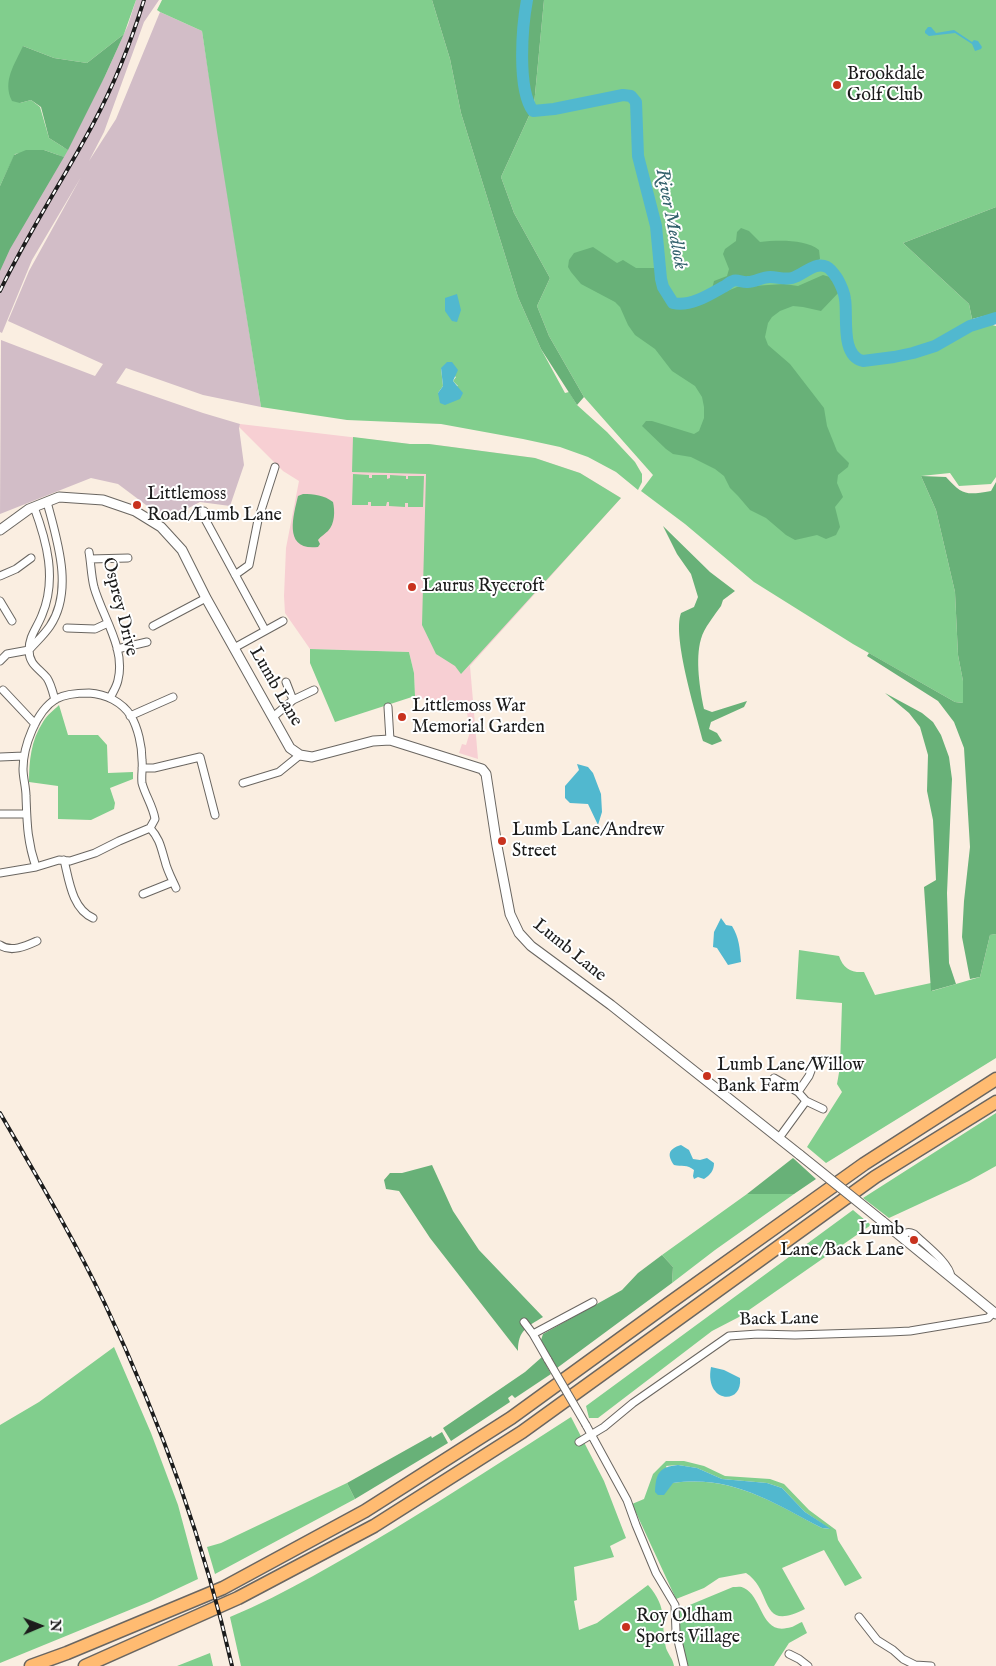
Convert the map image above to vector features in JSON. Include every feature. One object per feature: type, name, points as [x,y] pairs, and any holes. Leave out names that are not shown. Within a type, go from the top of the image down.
[{"type":"highway","points":[[31,1666],[67,1654],[224,1588],[364,1511],[511,1418],[856,1170],[996,1079]]},
{"type":"highway","points":[[85,1666],[238,1598],[374,1526],[522,1432],[875,1177],[996,1102]]},
{"type":"street","points":[[235,575],[249,565],[258,520],[275,467]]},
{"type":"street","name":"Lumb Lane","points":[[0,530],[29,509],[59,497],[103,500],[135,511],[161,527],[182,550],[206,598],[290,748],[300,755],[312,757],[373,741],[390,740],[482,769],[486,774],[510,914],[519,933],[531,946],[781,1135],[800,1154],[995,1313]]},
{"type":"street","points":[[0,661],[7,654],[29,650],[50,626],[58,608],[62,572],[47,502]]},
{"type":"street","points":[[34,507],[47,548],[50,577],[49,593],[42,616],[31,635],[29,650],[33,665],[47,679],[55,700]]},
{"type":"street","points":[[204,511],[205,519],[265,630]]},
{"type":"street","name":"Osprey Drive","points":[[110,698],[119,676],[117,649],[94,586],[90,555],[128,558]]},
{"type":"street","points":[[0,576],[16,569],[31,558]]},
{"type":"street","points":[[153,626],[206,598]]},
{"type":"street","points":[[0,601],[12,621]]},
{"type":"street","points":[[234,648],[283,621]]},
{"type":"street","points":[[67,628],[95,629],[108,624]]},
{"type":"street","points":[[117,649],[147,642]]},
{"type":"street","points":[[286,682],[293,700]]},
{"type":"street","points":[[3,690],[35,724]]},
{"type":"street","points":[[273,717],[293,700],[314,690]]},
{"type":"street","points":[[0,873],[36,867],[59,860],[67,861],[95,852],[150,828],[155,818],[142,785],[142,758],[135,726],[123,706],[110,698],[98,694],[66,695],[55,700],[41,714],[35,724],[24,756],[23,770],[29,844],[36,867]]},
{"type":"street","points":[[130,716],[173,697]]},
{"type":"street","points":[[388,707],[390,740]]},
{"type":"street","points":[[142,768],[154,768],[208,754]]},
{"type":"street","points":[[243,783],[279,772],[300,755]]},
{"type":"street","points":[[0,757],[24,756]]},
{"type":"street","points":[[200,757],[215,815]]},
{"type":"street","points":[[0,814],[26,814]]},
{"type":"street","points":[[143,894],[174,885],[164,861],[161,844],[150,828]]},
{"type":"street","points":[[67,861],[78,906],[86,915],[93,918]]},
{"type":"street","points":[[0,945],[4,948],[15,949],[37,941]]},
{"type":"street","points":[[798,1092],[809,1076],[814,1063]]},
{"type":"street","points":[[774,1078],[798,1092],[806,1101],[823,1109]]},
{"type":"street","points":[[781,1135],[806,1101]]},
{"type":"street","points":[[533,1334],[593,1302]]},
{"type":"street","name":"Back Lane","points":[[579,1442],[592,1435],[633,1403],[729,1336],[910,1331],[988,1318],[995,1313]]},
{"type":"street","points":[[524,1322],[533,1334],[592,1435],[627,1500],[656,1573],[675,1605],[676,1632],[684,1666]]},
{"type":"street","points":[[859,1617],[877,1640],[910,1664],[931,1666]]},
{"type":"street","points":[[789,1654],[808,1666]]},
{"type":"shaded area","points":[[136,0],[159,0],[144,22],[104,132],[89,161],[116,119],[160,12],[202,31],[261,407],[203,395],[126,368],[116,383],[240,424],[244,465],[230,506],[200,502],[166,520],[118,484],[91,478],[0,514],[1,340],[95,376],[103,364],[8,321],[29,271],[81,177],[32,260],[2,333],[0,332],[0,258],[105,76],[128,25]]},
{"type":"shaded area","name":"Laurus Ryecroft","points":[[240,424],[410,444],[429,444],[535,458],[580,473],[621,498],[470,666],[478,759],[459,753],[462,744],[466,745],[470,732],[467,712],[415,696],[414,673],[409,652],[310,649],[285,613],[286,548],[299,481],[283,471],[239,427]]},
{"type":"green space","points":[[0,0],[136,0],[124,34],[87,63],[54,58],[23,46],[20,103],[31,100],[40,107],[49,138],[68,150],[64,157],[44,150],[15,154],[0,186]]},
{"type":"green space","points":[[162,0],[432,0],[450,59],[461,113],[518,297],[541,349],[565,393],[569,392],[577,405],[607,432],[635,462],[642,474],[642,482],[638,490],[616,472],[588,457],[560,447],[441,424],[347,420],[261,407],[202,31],[157,10]],"holes":[[[441,368],[456,377],[453,381],[458,386],[438,393],[443,386]]]},
{"type":"green space","points":[[432,0],[544,0],[534,105],[501,177],[514,213],[550,278],[537,306],[549,336],[584,397],[577,405],[541,349],[518,297],[461,113],[450,59]]},
{"type":"green space","name":"Brookdale Golf Club","points":[[544,0],[996,0],[996,207],[903,243],[969,304],[972,319],[996,326],[996,477],[991,484],[959,486],[950,473],[921,476],[936,510],[955,592],[958,655],[963,681],[963,703],[955,702],[853,644],[754,582],[685,524],[641,491],[653,475],[584,397],[549,336],[537,306],[550,278],[514,213],[501,177],[534,105]]},
{"type":"green space","points":[[124,34],[68,150],[49,138],[41,107],[31,100],[20,103],[12,101],[9,94],[9,80],[13,66],[23,46],[54,58],[87,63]]},
{"type":"green space","points":[[26,150],[44,150],[64,157],[10,249],[0,271],[0,186],[14,155]]},
{"type":"green space","points":[[996,207],[996,313],[972,319],[969,304],[903,243]]},
{"type":"green space","points":[[741,228],[749,231],[760,242],[791,241],[813,246],[819,250],[820,259],[794,273],[765,276],[750,280],[734,278],[712,289],[714,281],[727,276],[729,269],[723,254],[725,249],[736,241],[737,232]]},
{"type":"green space","points":[[593,247],[617,263],[623,260],[636,268],[655,268],[660,289],[675,308],[689,307],[737,287],[784,284],[798,286],[823,275],[830,277],[836,283],[841,290],[821,311],[793,306],[780,311],[768,323],[765,337],[768,345],[790,364],[824,408],[827,426],[837,451],[849,463],[848,467],[838,475],[837,483],[843,497],[835,507],[840,527],[836,535],[826,539],[817,535],[795,540],[786,535],[766,518],[750,510],[730,488],[724,476],[715,469],[691,457],[673,454],[642,426],[646,421],[652,421],[694,434],[699,431],[704,418],[702,397],[695,386],[672,371],[655,349],[635,335],[620,307],[615,302],[581,284],[571,272],[568,267],[569,260],[574,253]]},
{"type":"green space","points":[[353,437],[410,444],[429,444],[535,458],[580,473],[621,498],[461,674],[455,666],[436,654],[422,625],[426,474],[352,472]]},
{"type":"green space","points":[[353,474],[369,475],[369,478],[372,478],[372,475],[387,475],[387,479],[390,478],[390,475],[406,476],[406,479],[408,479],[408,476],[424,476],[423,507],[408,507],[408,503],[405,503],[405,507],[389,506],[389,502],[387,502],[386,506],[371,506],[371,502],[368,502],[368,505],[352,505]]},
{"type":"green space","points":[[921,476],[946,477],[957,488],[966,493],[991,491],[996,482],[996,934],[990,935],[980,977],[970,979],[962,937],[970,847],[964,748],[954,722],[938,701],[867,656],[869,653],[955,702],[963,703],[963,681],[958,655],[955,592],[936,510]]},
{"type":"green space","points":[[303,494],[319,495],[333,502],[332,525],[318,540],[320,544],[318,547],[307,547],[299,544],[293,531],[294,513],[298,496]]},
{"type":"green space","points":[[663,526],[710,572],[735,591],[723,600],[702,635],[698,656],[700,684],[704,709],[712,712],[747,701],[744,707],[711,722],[709,729],[717,733],[722,741],[712,745],[703,741],[686,676],[680,639],[679,624],[681,613],[694,607],[698,597],[691,574],[677,554]]},
{"type":"green space","points":[[310,649],[409,652],[414,673],[415,696],[335,722],[310,663]]},
{"type":"green space","points":[[885,693],[922,713],[933,722],[941,735],[949,757],[952,779],[947,893],[949,963],[956,984],[931,991],[924,887],[936,880],[933,820],[927,791],[928,755],[920,727],[909,713]]},
{"type":"green space","points":[[59,705],[68,735],[98,735],[107,745],[108,773],[133,772],[133,779],[110,788],[115,803],[114,809],[91,820],[58,819],[58,786],[29,782],[33,743],[45,719]]},
{"type":"green space","points":[[996,934],[996,1058],[826,1163],[807,1147],[842,1092],[837,1084],[840,1067],[842,1003],[796,999],[799,950],[839,956],[848,969],[855,972],[864,972],[875,995],[931,983],[932,991],[980,977],[990,935]]},
{"type":"green space","points":[[996,1113],[996,1166],[969,1181],[889,1218],[863,1198]]},
{"type":"green space","points":[[793,1158],[816,1179],[794,1194],[747,1194]]},
{"type":"green space","points":[[432,1165],[453,1211],[479,1250],[543,1317],[524,1330],[518,1344],[518,1351],[430,1238],[399,1191],[386,1189],[384,1180],[390,1173],[402,1173]]},
{"type":"green space","points":[[747,1194],[794,1194],[672,1283],[673,1267],[662,1255]]},
{"type":"green space","points":[[853,1210],[871,1225],[739,1317],[712,1331],[598,1418],[589,1418],[586,1406]]},
{"type":"green space","points":[[662,1255],[673,1267],[672,1283],[557,1368],[541,1340],[543,1334],[622,1290],[638,1273]]},
{"type":"green space","points":[[114,1347],[151,1433],[178,1505],[198,1579],[149,1602],[0,1663],[0,1425],[39,1402]]},
{"type":"green space","points":[[542,1357],[551,1374],[515,1398],[512,1395],[508,1398],[510,1402],[451,1441],[443,1428],[525,1372]]},
{"type":"green space","points":[[571,1417],[604,1481],[626,1538],[610,1546],[614,1557],[574,1567],[577,1600],[574,1601],[579,1630],[597,1623],[648,1585],[659,1601],[663,1615],[666,1648],[674,1666],[241,1666],[230,1617],[293,1587],[354,1553]]},
{"type":"green space","points":[[442,1432],[448,1443],[355,1499],[347,1483],[431,1436],[432,1438]]},
{"type":"green space","points":[[666,1461],[684,1461],[704,1466],[725,1476],[770,1479],[784,1484],[809,1510],[836,1530],[838,1540],[862,1578],[845,1586],[824,1550],[782,1568],[805,1609],[790,1615],[780,1616],[773,1613],[755,1581],[746,1573],[719,1578],[704,1588],[676,1599],[632,1504],[644,1499],[653,1474]],"holes":[[[678,1465],[697,1468],[722,1479],[767,1483],[782,1488],[805,1512],[830,1529],[822,1528],[768,1500],[733,1487],[714,1483],[673,1483],[666,1466]]]},
{"type":"green space","points":[[347,1483],[355,1499],[215,1574],[207,1547],[221,1543]]},
{"type":"green space","points":[[733,1587],[743,1587],[750,1592],[772,1625],[778,1628],[789,1628],[802,1622],[807,1633],[789,1643],[774,1666],[687,1666],[681,1646],[677,1612],[680,1609]]},
{"type":"green space","points":[[210,1653],[213,1666],[177,1666]]},
{"type":"water","points":[[928,27],[931,27],[936,33],[954,30],[972,42],[974,40],[978,41],[982,47],[975,51],[972,44],[955,33],[929,36],[925,33]]},
{"type":"water","points":[[457,294],[461,310],[457,322],[452,321],[445,311],[445,298]]},
{"type":"water","points":[[447,362],[452,362],[458,370],[453,381],[463,393],[460,399],[445,405],[440,403],[438,393],[443,386],[441,368]]},
{"type":"water","points":[[577,764],[588,767],[593,773],[601,794],[602,812],[598,825],[588,804],[570,803],[565,798],[565,786],[579,770]]},
{"type":"water","points":[[721,918],[726,925],[732,926],[736,934],[741,962],[728,965],[717,948],[713,947],[714,932]]},
{"type":"water","points":[[681,1145],[689,1150],[693,1159],[707,1158],[714,1163],[712,1171],[708,1176],[704,1179],[698,1177],[694,1179],[694,1170],[687,1166],[674,1165],[670,1158],[671,1150]]},
{"type":"water","points":[[711,1367],[724,1370],[740,1378],[736,1393],[730,1396],[718,1394],[713,1388],[710,1379]]},
{"type":"water","points":[[678,1465],[697,1468],[722,1479],[767,1483],[782,1488],[805,1512],[831,1529],[822,1528],[751,1493],[714,1483],[673,1483],[664,1495],[658,1495],[655,1492],[655,1485],[660,1472],[667,1467]]},
{"type":"waterway","name":"River Medlock","points":[[527,0],[522,57],[525,88],[533,111],[554,109],[623,95],[631,96],[636,102],[638,156],[656,226],[661,279],[663,287],[673,303],[693,302],[730,282],[751,282],[770,277],[789,279],[813,267],[827,267],[837,278],[844,293],[846,334],[851,351],[856,358],[863,361],[894,357],[935,346],[970,326],[996,318]]},
{"type":"railway","points":[[0,291],[22,248],[101,109],[122,63],[144,0]]},
{"type":"railway","points":[[0,1113],[80,1254],[104,1302],[143,1390],[194,1526],[221,1619],[232,1666]]},
{"type":"place","name":"Brookdale Golf Club","points":[[837,85]]},
{"type":"place","name":"Littlemoss Road/Lumb Lane","points":[[137,505]]},
{"type":"place","name":"Laurus Ryecroft","points":[[412,587]]},
{"type":"place","name":"Littlemoss War Memorial Garden","points":[[402,717]]},
{"type":"place","name":"Lumb Lane/Andrew Street","points":[[502,841]]},
{"type":"place","name":"Lumb Lane/Willow Bank Farm","points":[[707,1076]]},
{"type":"place","name":"Lumb Lane/Back Lane","points":[[914,1240]]},
{"type":"place","name":"Roy Oldham Sports Village","points":[[626,1627]]}]
